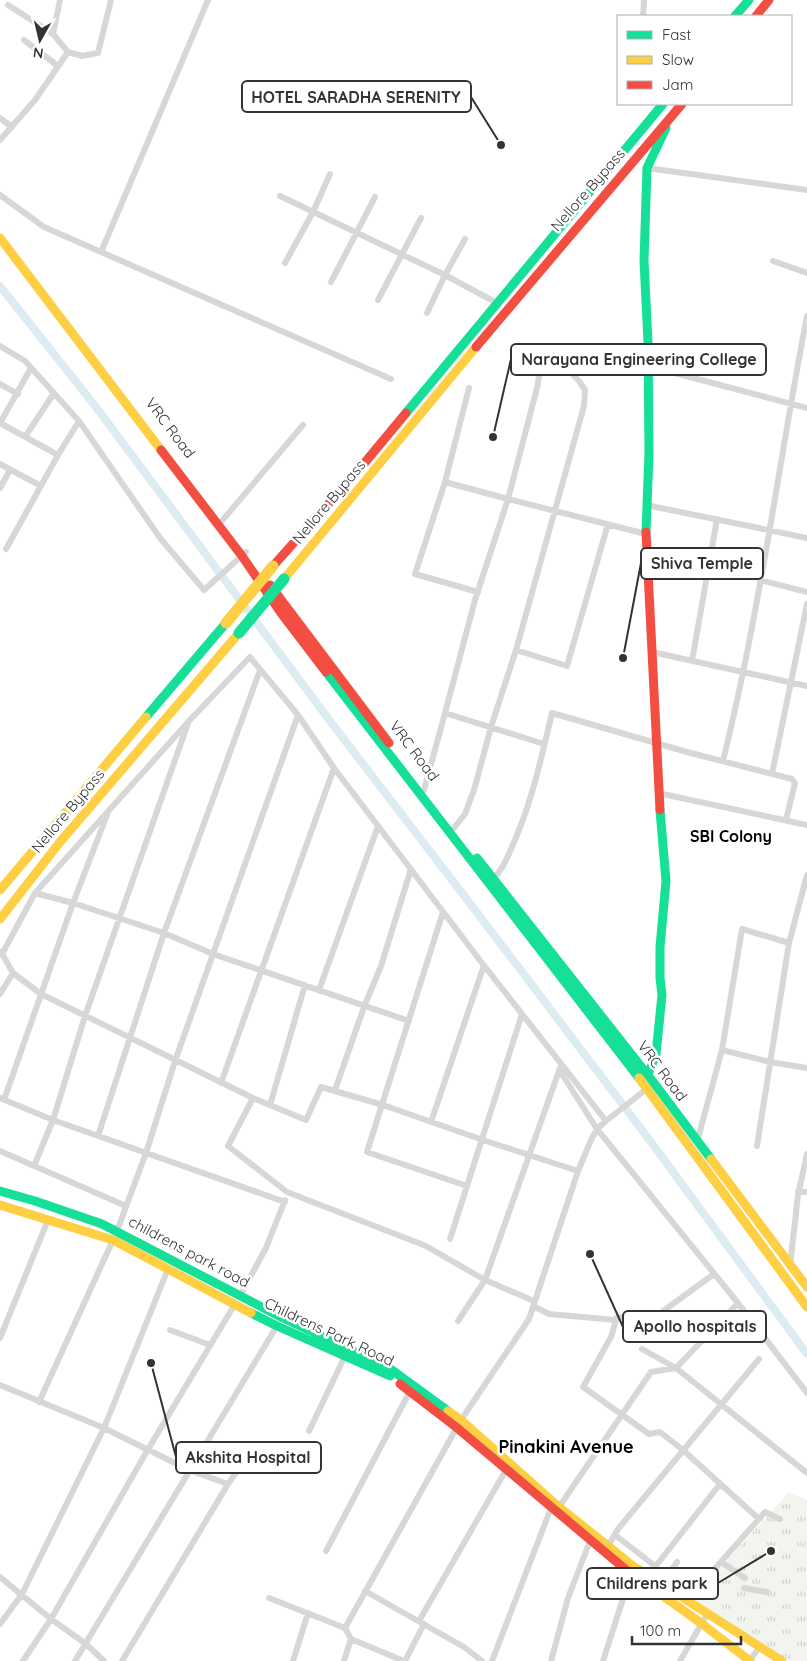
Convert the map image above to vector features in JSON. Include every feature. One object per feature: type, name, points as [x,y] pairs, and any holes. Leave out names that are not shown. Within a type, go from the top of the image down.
[{"type":"main road","points":[[736,15],[749,0]]},
{"type":"main road","points":[[757,15],[769,0]]},
{"type":"main road","name":"Nellore Bypass","points":[[0,890],[272,566],[357,472],[661,105]]},
{"type":"main road","name":"Nellore Bypass","points":[[0,919],[60,842],[239,634],[529,283],[681,105]]},
{"type":"main road","points":[[671,116],[647,168],[644,261],[649,454],[646,534],[655,743],[666,881],[660,947],[662,995],[656,1054],[650,1082],[786,1268],[807,1307]]},
{"type":"main road","name":"VRC Road","points":[[0,230],[222,522],[244,554],[454,828],[491,881],[697,1142],[786,1268],[807,1287]]},
{"type":"main road","points":[[0,238],[244,554],[281,613],[491,881]]},
{"type":"main road","name":"childrens park road","points":[[0,1191],[102,1224],[115,1236],[279,1322],[389,1368],[459,1424],[553,1504]]},
{"type":"main road","name":"Childrens Park Road","points":[[0,1205],[48,1220],[115,1236],[168,1269],[237,1300]]},
{"type":"main road","name":"Childrens Park Road","points":[[279,1322],[345,1356],[390,1375],[459,1424],[506,1470],[523,1480]]},
{"type":"main road","points":[[553,1504],[590,1541],[631,1574],[704,1618],[782,1661]]},
{"type":"main road","points":[[553,1504],[633,1566],[686,1601],[750,1661]]},
{"type":"street","points":[[53,34],[60,0]]},
{"type":"street","points":[[8,5],[53,34],[68,52],[82,56],[98,53],[111,0]]},
{"type":"street","points":[[101,252],[208,0]]},
{"type":"street","points":[[643,15],[644,0]]},
{"type":"street","points":[[24,40],[58,66]]},
{"type":"street","points":[[0,140],[35,100],[68,52]]},
{"type":"street","points":[[663,105],[671,116]]},
{"type":"street","points":[[0,118],[12,127]]},
{"type":"street","points":[[647,168],[807,190]]},
{"type":"street","points":[[285,263],[314,212],[330,174]]},
{"type":"street","points":[[0,194],[44,227],[391,379]]},
{"type":"street","points":[[280,196],[445,275],[497,303]]},
{"type":"street","points":[[331,282],[375,196]]},
{"type":"street","points":[[378,300],[420,218]]},
{"type":"street","points":[[427,313],[465,239]]},
{"type":"street","points":[[773,261],[807,273]]},
{"type":"street","points":[[723,761],[743,672],[770,529],[790,403],[807,316]]},
{"type":"street","points":[[0,346],[25,361],[80,421],[160,538],[204,590],[244,554]]},
{"type":"street","points":[[424,790],[478,592],[508,500],[537,388],[542,360],[565,366],[585,390],[584,406],[516,650],[491,727],[474,790],[465,814],[454,828]]},
{"type":"street","points":[[648,366],[807,408]]},
{"type":"street","points":[[31,368],[0,423],[58,455]]},
{"type":"street","points":[[0,384],[18,394]]},
{"type":"street","points":[[469,388],[445,482],[415,574],[478,592]]},
{"type":"street","points":[[25,437],[54,394]]},
{"type":"street","points":[[6,550],[58,455],[80,421]]},
{"type":"street","points":[[222,522],[303,425]]},
{"type":"street","points":[[0,464],[41,486]]},
{"type":"street","points":[[0,488],[10,470]]},
{"type":"street","points":[[445,482],[508,500],[646,534]]},
{"type":"street","points":[[646,506],[770,529],[807,538]]},
{"type":"street","points":[[692,661],[717,519]]},
{"type":"street","points":[[516,650],[567,666],[608,524]]},
{"type":"street","points":[[760,580],[807,592]]},
{"type":"street","points":[[772,774],[791,682],[804,638],[807,604]]},
{"type":"street","points":[[652,652],[807,686]]},
{"type":"street","points":[[578,1171],[383,1105],[321,1087],[306,1120],[221,1083],[41,994],[13,973],[1,951],[36,893],[189,721],[250,657],[298,715],[334,768],[522,1014],[560,1068],[597,1129],[738,1303],[807,1393]]},
{"type":"street","points":[[98,1136],[164,933],[260,670]]},
{"type":"street","points":[[445,713],[544,744]]},
{"type":"street","points":[[491,881],[501,870],[521,828],[552,713],[655,743],[792,779],[795,783],[786,820]]},
{"type":"street","points":[[40,1402],[115,1236],[146,1153],[212,954],[298,715]]},
{"type":"street","points":[[34,1166],[53,1120],[85,1016],[189,721]]},
{"type":"street","points":[[221,1083],[334,768]]},
{"type":"street","points":[[658,793],[807,825]]},
{"type":"street","points":[[109,811],[73,903],[2,1099],[53,1120],[284,1202]]},
{"type":"street","points":[[319,990],[378,826]]},
{"type":"street","points":[[335,1090],[364,1007],[381,966],[411,869]]},
{"type":"street","points":[[757,1146],[789,943],[807,875]]},
{"type":"street","points":[[36,893],[164,933],[212,954],[409,1021]]},
{"type":"street","points":[[443,912],[368,1152],[467,1186]]},
{"type":"street","points":[[697,1142],[722,1050],[742,929],[789,943]]},
{"type":"street","points":[[431,1122],[484,966]]},
{"type":"street","points":[[0,994],[13,973]]},
{"type":"street","points":[[270,1105],[305,985]]},
{"type":"street","points":[[450,1239],[522,1014]]},
{"type":"street","points":[[722,1050],[770,1062],[807,1068]]},
{"type":"street","points":[[560,1068],[606,1121]]},
{"type":"street","points":[[458,1321],[484,1280],[560,1068]]},
{"type":"street","points":[[345,1628],[459,1424],[529,1319],[578,1171],[597,1129],[636,1097],[650,1082]]},
{"type":"street","points":[[253,1098],[228,1146],[287,1192],[426,1246],[484,1280],[534,1304],[549,1314],[616,1320]]},
{"type":"street","points":[[0,1151],[126,1206]]},
{"type":"street","points":[[786,1268],[798,1192],[807,1154]]},
{"type":"street","points":[[23,1661],[51,1619],[147,1451],[237,1300],[266,1248],[287,1192]]},
{"type":"street","points":[[798,1192],[807,1192]]},
{"type":"street","points":[[0,1338],[48,1220]]},
{"type":"street","points":[[0,1624],[22,1594],[104,1428],[168,1269]]},
{"type":"street","points":[[714,1274],[655,1317],[617,1316],[611,1337],[583,1387],[649,1434],[660,1432],[683,1450],[759,1519]]},
{"type":"street","points":[[492,1661],[553,1504],[622,1415],[651,1372],[676,1368],[738,1303]]},
{"type":"street","points":[[75,1661],[279,1322]]},
{"type":"street","points":[[170,1330],[210,1345]]},
{"type":"street","points":[[642,1349],[676,1368],[807,1473]]},
{"type":"street","points":[[309,1431],[345,1356]]},
{"type":"street","points":[[608,1546],[683,1450],[759,1360]]},
{"type":"street","points":[[0,1384],[104,1428],[147,1451],[189,1470],[228,1484]]},
{"type":"street","points":[[326,1551],[410,1391]]},
{"type":"street","points":[[122,1661],[228,1484],[249,1454]]},
{"type":"street","points":[[350,1639],[401,1660],[506,1470]]},
{"type":"street","points":[[648,1576],[720,1484]]},
{"type":"street","points":[[686,1601],[765,1512],[780,1519]]},
{"type":"street","points":[[615,1535],[655,1566]]},
{"type":"street","points":[[551,1661],[568,1598],[590,1541]]},
{"type":"street","points":[[662,1585],[676,1562]]},
{"type":"street","points":[[721,1562],[746,1578]]},
{"type":"street","points":[[603,1661],[631,1574]]},
{"type":"street","points":[[0,1577],[51,1619],[86,1644],[104,1661]]},
{"type":"street","points":[[744,1588],[767,1592]]},
{"type":"street","points":[[365,1591],[464,1647],[482,1661]]},
{"type":"street","points":[[270,1598],[345,1628],[350,1639],[344,1661]]},
{"type":"street","points":[[293,1661],[308,1613]]},
{"type":"street","points":[[680,1661],[704,1618]]},
{"type":"street","points":[[750,1661],[759,1647]]},
{"type":"green space","points":[[789,1492],[807,1500],[807,1661],[790,1661],[690,1601]]},
{"type":"waterway","points":[[0,286],[96,407],[333,725],[645,1134],[807,1354]]},
{"type":"traffic: fast","points":[[736,15],[749,0]]},
{"type":"traffic: fast","points":[[406,413],[662,105]]},
{"type":"traffic: fast","points":[[646,532],[649,454],[648,342],[644,261],[647,168],[666,128]]},
{"type":"traffic: fast","points":[[239,633],[284,579]]},
{"type":"traffic: fast","points":[[146,717],[226,623]]},
{"type":"traffic: fast","points":[[326,672],[639,1078]]},
{"type":"traffic: fast","points":[[648,1075],[656,1054],[662,995],[660,947],[666,881],[660,810]]},
{"type":"traffic: fast","points":[[477,858],[654,1083],[711,1159]]},
{"type":"traffic: fast","points":[[0,1191],[102,1224],[281,1317],[389,1368],[448,1411]]},
{"type":"traffic: fast","points":[[251,1313],[390,1376]]},
{"type":"traffic: slow","points":[[0,238],[161,450]]},
{"type":"traffic: slow","points":[[284,579],[476,347]]},
{"type":"traffic: slow","points":[[226,623],[273,566]]},
{"type":"traffic: slow","points":[[0,919],[60,842],[239,633]]},
{"type":"traffic: slow","points":[[0,890],[146,717]]},
{"type":"traffic: slow","points":[[639,1078],[807,1307]]},
{"type":"traffic: slow","points":[[711,1159],[807,1287]]},
{"type":"traffic: slow","points":[[0,1205],[113,1240],[251,1313]]},
{"type":"traffic: slow","points":[[448,1411],[461,1420],[559,1507],[633,1566],[782,1661]]},
{"type":"traffic: slow","points":[[659,1593],[750,1661]]},
{"type":"traffic: jam","points":[[757,15],[769,0]]},
{"type":"traffic: jam","points":[[476,347],[681,105]]},
{"type":"traffic: jam","points":[[273,566],[357,472],[406,413]]},
{"type":"traffic: jam","points":[[161,450],[242,556],[281,613],[326,672]]},
{"type":"traffic: jam","points":[[646,532],[660,810]]},
{"type":"traffic: jam","points":[[270,585],[389,743]]},
{"type":"traffic: jam","points":[[400,1384],[456,1427],[631,1574],[659,1593]]},
{"type":"place","name":"HOTEL SARADHA SERENITY","points":[[501,145]]},
{"type":"place","name":"Narayana Engineering College","points":[[493,437]]},
{"type":"place","name":"Shiva Temple","points":[[623,658]]},
{"type":"place","name":"Apollo hospitals","points":[[590,1254]]},
{"type":"place","name":"Akshita Hospital","points":[[151,1363]]},
{"type":"place","name":"Childrens park","points":[[771,1551]]},
{"type":"district","name":"SBI Colony","points":[[731,836]]},
{"type":"district","name":"Pinakini Avenue","points":[[566,1447]]}]
